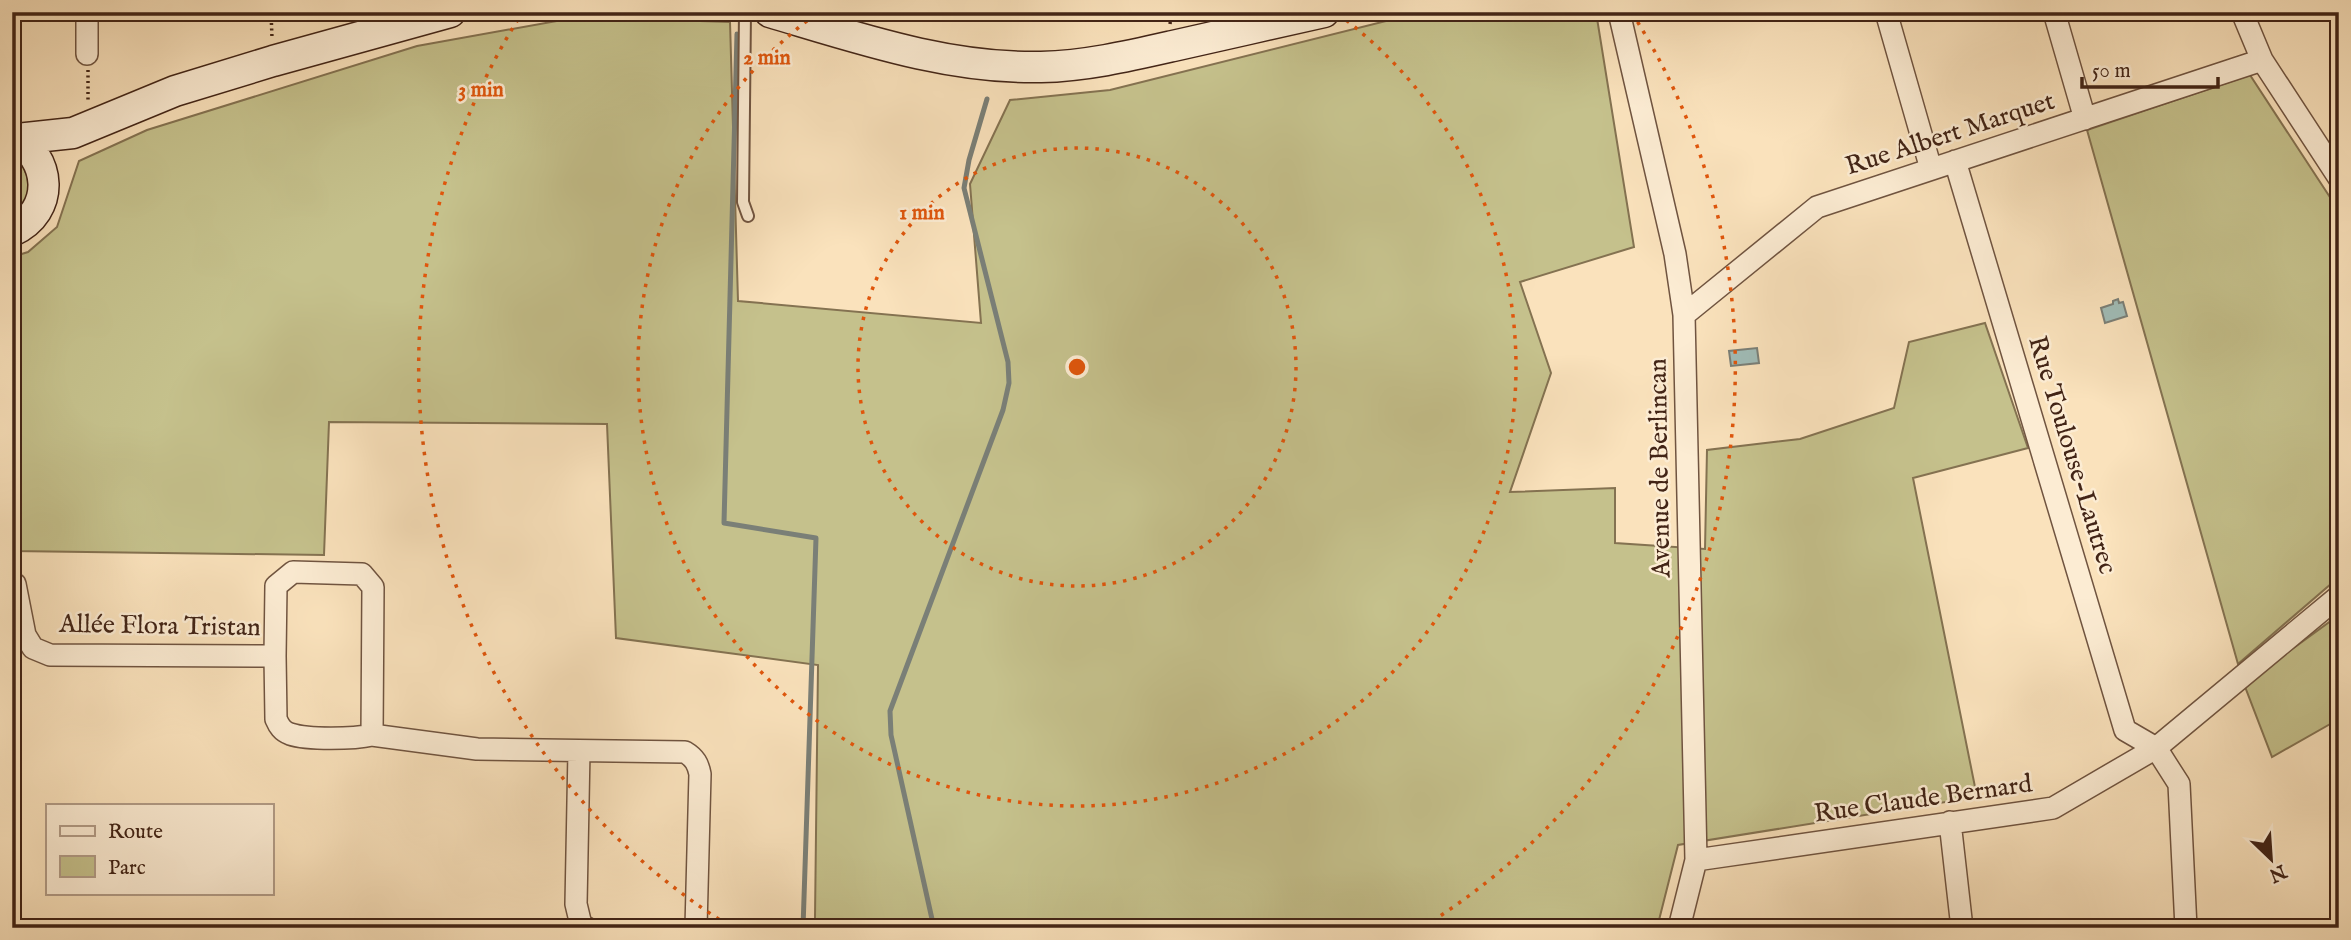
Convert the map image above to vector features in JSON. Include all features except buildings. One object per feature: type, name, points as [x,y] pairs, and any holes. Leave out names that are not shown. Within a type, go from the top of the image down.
[{"type":"street","points":[[87,12],[87,54]]},
{"type":"street","points":[[15,137],[57,136],[93,113],[175,91],[418,16],[450,12]]},
{"type":"street","points":[[770,12],[935,57],[1011,66],[1051,66],[1103,61],[1307,14]]},
{"type":"street","points":[[1886,12],[1931,169]]},
{"type":"street","points":[[2054,12],[2085,119]]},
{"type":"street","points":[[2242,12],[2262,60],[2339,178]]},
{"type":"street","name":"Avenue de Berlincan","points":[[1626,14],[1675,254],[1684,315],[1696,860],[1679,928]]},
{"type":"street","name":"Rue Albert Marquet","points":[[1684,315],[1817,208],[2262,60]]},
{"type":"street","points":[[44,184],[93,113]]},
{"type":"street","points":[[12,230],[21,227],[33,215],[41,200],[44,184],[41,167],[34,152],[15,137]]},
{"type":"street","name":"Rue Toulouse-Lautrec","points":[[1955,161],[2125,730],[2156,748]]},
{"type":"street","name":"Allée Flora Tristan","points":[[372,735],[373,587],[362,573],[292,572],[276,586],[276,719],[288,734],[358,738],[372,735],[477,749],[685,752],[698,764],[700,775],[695,927],[708,928]]},
{"type":"street","name":"Allée Flora Tristan","points":[[12,582],[15,584],[24,635],[33,648],[50,654],[275,656]]},
{"type":"street","name":"Rue Claude Bernard","points":[[1696,860],[2053,808],[2156,748],[2339,596]]},
{"type":"street","points":[[2156,748],[2179,784],[2186,928]]},
{"type":"street","points":[[579,751],[576,904],[581,925],[587,928]]},
{"type":"street","points":[[1950,822],[1962,928]]},
{"type":"lane","points":[[745,12],[743,202],[748,216]]},
{"type":"path","points":[[87,54],[93,113]]},
{"type":"green space","points":[[1422,12],[1596,12],[1634,247],[1520,282],[1551,373],[1510,492],[1615,488],[1615,543],[1705,549],[1707,450],[1800,439],[1894,408],[1909,342],[1985,323],[2028,448],[1913,478],[1977,797],[1678,845],[1657,928],[819,928],[815,918],[818,665],[616,638],[607,424],[329,422],[324,555],[12,551],[12,257],[28,252],[57,227],[79,161],[147,130],[417,46],[579,17],[730,22],[738,301],[981,323],[970,184],[1010,100],[1110,90]]},
{"type":"green space","points":[[2250,75],[2339,211],[2339,577],[2238,664],[2087,130]]},
{"type":"green space","points":[[12,153],[24,168],[28,192],[20,208],[12,214]]},
{"type":"green space","points":[[2339,615],[2339,719],[2272,757],[2244,684]]},
{"type":"water","points":[[2118,299],[2119,303],[2123,302],[2127,316],[2105,323],[2101,308]]},
{"type":"water","points":[[1757,348],[1759,363],[1731,366],[1729,351]]},
{"type":"waterway","points":[[737,34],[724,523],[816,538],[803,928]]},
{"type":"waterway","points":[[934,928],[891,735],[890,711],[1003,410],[1009,383],[1008,362],[964,188],[969,160],[987,99]]}]
